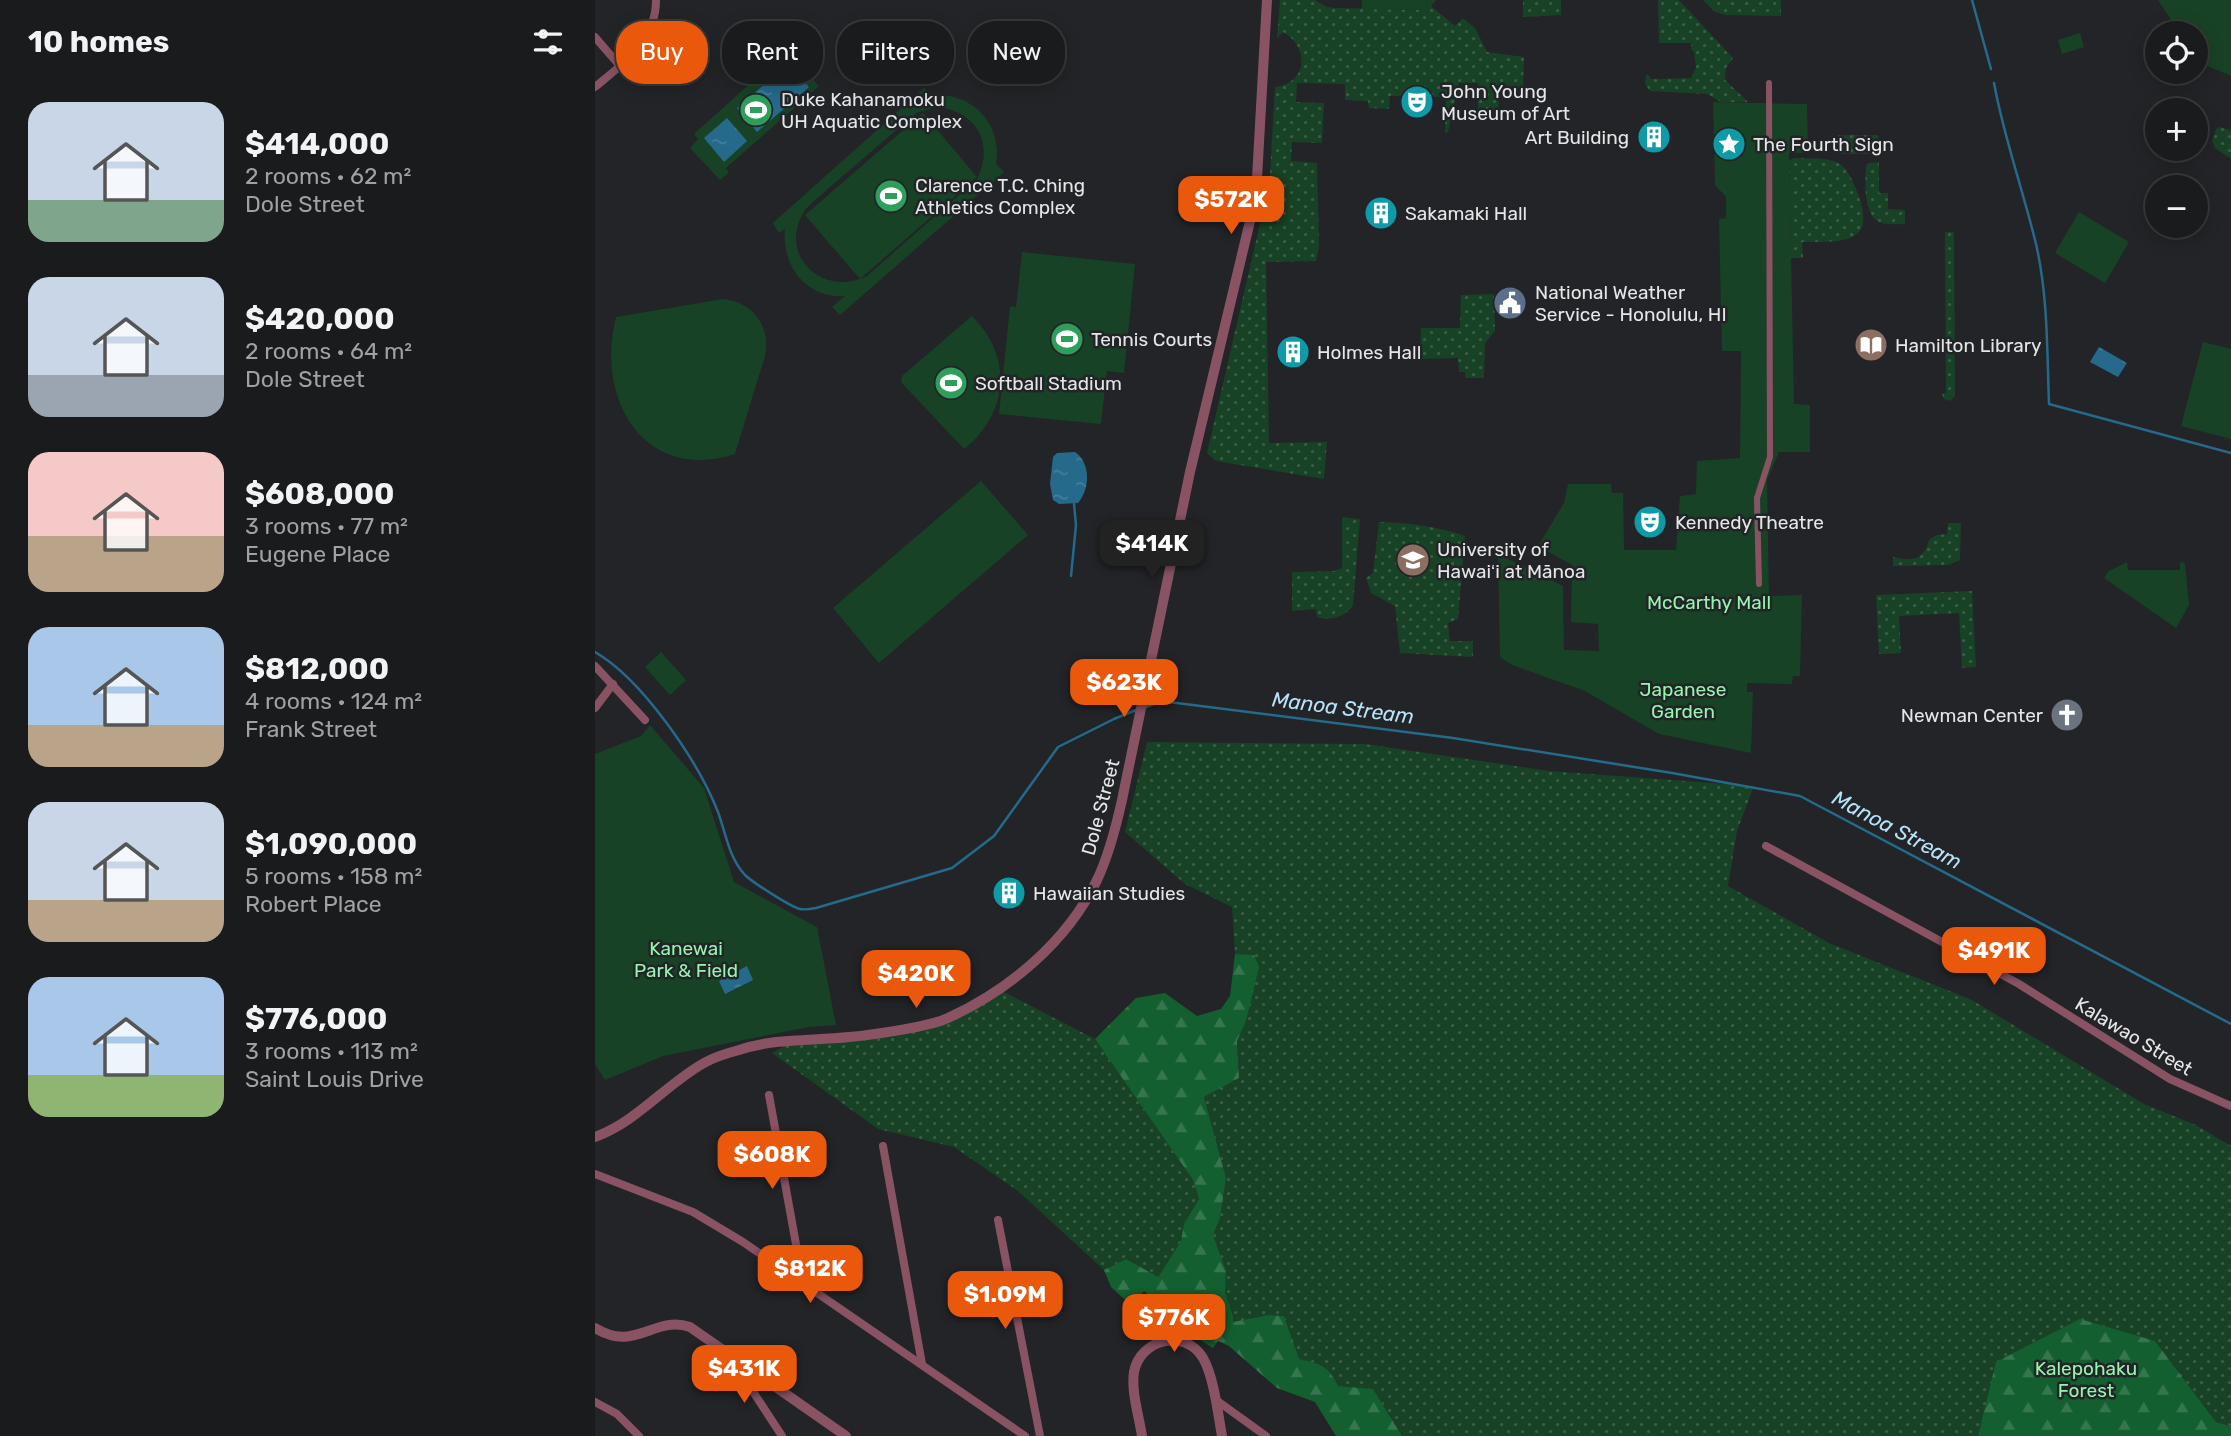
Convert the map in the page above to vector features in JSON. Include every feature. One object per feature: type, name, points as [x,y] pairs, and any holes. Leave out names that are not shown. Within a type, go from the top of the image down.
[{"type":"street","points":[[653,21],[656,0]]},
{"type":"street","name":"Dole Street","points":[[595,1137],[618,1127],[647,1108],[704,1063],[738,1050],[761,1043],[849,1037],[946,1019],[999,990],[1050,947],[1075,917],[1097,880],[1114,836],[1189,472],[1256,196],[1267,0]]},
{"type":"street","points":[[595,37],[616,61]]},
{"type":"street","points":[[595,87],[616,69]]},
{"type":"street","points":[[1759,584],[1757,498],[1770,454],[1769,83]]},
{"type":"street","points":[[595,667],[645,720]]},
{"type":"street","points":[[595,708],[613,684]]},
{"type":"street","name":"Kalawao Street","points":[[1766,846],[2019,984],[2170,1079],[2231,1106]]},
{"type":"street","points":[[769,1095],[803,1283]]},
{"type":"street","points":[[883,1146],[922,1364]]},
{"type":"street","points":[[595,1174],[693,1212],[743,1242],[1025,1436]]},
{"type":"street","points":[[998,1220],[1040,1436]]},
{"type":"street","points":[[595,1328],[607,1335],[630,1337],[667,1325],[685,1325],[846,1436]]},
{"type":"street","points":[[1142,1436],[1133,1376],[1136,1365],[1141,1356],[1157,1344],[1171,1339],[1180,1339],[1195,1348],[1205,1362],[1216,1400],[1221,1436]]},
{"type":"street","points":[[731,1358],[782,1436]]},
{"type":"street","points":[[1216,1400],[1266,1436]]},
{"type":"street","points":[[595,1402],[627,1422],[639,1436]]},
{"type":"green space","points":[[1280,0],[1315,0],[1327,7],[1336,8],[1427,10],[1428,0],[1436,0],[1431,6],[1455,26],[1463,18],[1475,28],[1487,52],[1524,57],[1523,90],[1499,91],[1498,116],[1478,117],[1478,83],[1459,83],[1448,132],[1445,133],[1446,97],[1390,96],[1389,109],[1369,108],[1368,101],[1345,100],[1345,84],[1297,83],[1296,102],[1324,103],[1322,143],[1292,142],[1291,161],[1317,163],[1319,245],[1316,261],[1266,262],[1269,443],[1327,442],[1324,479],[1216,461],[1207,453],[1265,202],[1270,174],[1275,87],[1294,79],[1301,64],[1298,46],[1292,39],[1283,32],[1277,38]]},
{"type":"green space","points":[[1362,0],[1428,0],[1427,10],[1362,9]]},
{"type":"green space","points":[[1523,0],[1561,0],[1561,15],[1523,17]]},
{"type":"green space","points":[[1658,0],[1679,0],[1733,58],[1726,68],[1725,80],[1748,102],[1721,102],[1707,94],[1650,91],[1645,84],[1646,75],[1649,75],[1650,79],[1691,78],[1696,67],[1691,43],[1659,43]]},
{"type":"green space","points":[[1703,0],[1781,0],[1781,16],[1726,15],[1715,12]]},
{"type":"green space","points":[[2158,0],[2231,0],[2231,76],[2208,65],[2208,21],[2172,21]]},
{"type":"green space","points":[[2080,33],[2084,47],[2062,54],[2058,40]]},
{"type":"green space","name":"Duke Kahanamoku UH Aquatic Complex","points":[[749,84],[819,86],[726,168],[729,173],[720,180],[690,148],[698,139],[694,134]]},
{"type":"green space","points":[[924,88],[932,95],[947,95],[972,105],[982,113],[995,136],[996,164],[1004,172],[840,315],[832,307],[845,296],[819,292],[799,277],[787,255],[785,229],[779,233],[773,223]],"holes":[[[937,107],[951,110],[972,122],[983,141],[982,166],[977,179],[867,276],[851,281],[835,281],[821,277],[809,269],[796,244],[797,228],[808,207],[916,113]]]},
{"type":"green space","name":"McCarthy Mall","points":[[1713,102],[1807,104],[1808,153],[1789,153],[1794,404],[1810,405],[1810,452],[1779,452],[1767,480],[1769,596],[1802,595],[1800,676],[1793,676],[1792,684],[1747,683],[1747,692],[1753,692],[1751,753],[1659,734],[1585,691],[1512,665],[1500,657],[1498,554],[1563,586],[1564,650],[1599,651],[1598,624],[1571,622],[1572,565],[1538,546],[1564,503],[1568,484],[1611,484],[1612,493],[1623,493],[1624,550],[1676,550],[1680,496],[1696,494],[1697,461],[1740,458],[1741,351],[1722,351],[1719,219],[1726,218],[1726,197],[1715,185]]},
{"type":"green space","name":"Clarence T.C. Ching Athletics Complex","points":[[923,113],[977,177],[860,279],[805,215]]},
{"type":"green space","points":[[2220,127],[2231,130],[2231,159],[2215,148],[2212,141],[2216,129]]},
{"type":"green space","points":[[1838,135],[1878,135],[1879,149],[1871,154],[1839,154]]},
{"type":"green space","points":[[1789,160],[1828,160],[1844,167],[1862,207],[1863,220],[1860,230],[1854,236],[1844,240],[1802,242],[1803,258],[1791,258]]},
{"type":"green space","points":[[1879,162],[1879,193],[1888,193],[1888,209],[1905,210],[1905,224],[1882,223],[1876,220],[1868,207],[1866,167],[1868,163]]},
{"type":"green space","points":[[2079,212],[2129,242],[2105,283],[2055,253]]},
{"type":"green space","points":[[1945,232],[1954,232],[1955,396],[1950,401],[1944,399],[1942,394],[1946,393]]},
{"type":"green space","name":"Tennis Courts","points":[[1022,252],[1135,264],[1124,373],[1107,371],[1101,424],[999,414],[1010,306],[1016,307]]},
{"type":"green space","points":[[1494,294],[1495,331],[1485,343],[1484,378],[1465,378],[1465,372],[1459,372],[1458,358],[1420,359],[1421,328],[1460,328],[1461,295]]},
{"type":"green space","points":[[723,299],[743,305],[757,317],[765,335],[765,356],[735,454],[703,460],[675,457],[652,446],[634,428],[621,405],[613,378],[611,348],[616,317]]},
{"type":"green space","name":"Softball Stadium","points":[[972,316],[994,349],[1000,384],[990,419],[979,435],[964,449],[901,382],[902,376]]},
{"type":"green space","points":[[2203,342],[2231,349],[2231,439],[2181,426]]},
{"type":"green space","points":[[981,481],[1028,535],[879,663],[833,608]]},
{"type":"green space","points":[[1342,517],[1360,519],[1353,605],[1342,615],[1332,618],[1317,617],[1316,609],[1292,611],[1292,572],[1334,571],[1342,568]]},
{"type":"green space","points":[[1379,522],[1423,526],[1465,536],[1458,619],[1448,623],[1450,641],[1473,641],[1473,657],[1400,653],[1395,606],[1371,593],[1366,578],[1373,573]]},
{"type":"green space","points":[[1948,523],[1961,523],[1960,560],[1948,565],[1893,566],[1893,557],[1911,559],[1920,556],[1929,540],[1936,535],[1947,534]]},
{"type":"green space","points":[[2127,562],[2128,570],[2180,570],[2180,562],[2185,563],[2189,605],[2176,628],[2104,578],[2109,571]]},
{"type":"green space","points":[[1972,591],[1976,667],[1962,668],[1959,613],[1899,616],[1901,653],[1879,654],[1876,595]]},
{"type":"green space","points":[[661,652],[686,680],[670,695],[645,667]]},
{"type":"green space","name":"Kanewai Park & Field","points":[[650,725],[704,788],[734,882],[817,927],[836,1025],[809,1027],[663,1056],[605,1080],[595,1064],[595,754],[641,736]]},
{"type":"green space","points":[[1147,742],[1365,744],[1549,771],[1754,786],[1737,831],[1728,886],[1829,943],[1972,1000],[2144,1104],[2196,1125],[2231,1146],[2231,1426],[2216,1422],[2155,1341],[1982,1421],[1978,1436],[1402,1436],[1373,1389],[1337,1386],[1323,1366],[1299,1360],[1284,1316],[1269,1315],[1232,1323],[1233,1316],[1225,1292],[1226,1271],[1213,1235],[1220,1218],[1226,1178],[1204,1097],[1239,1078],[1237,1040],[1246,1021],[1253,955],[1235,954],[1232,907],[1185,884],[1125,832]]},
{"type":"green space","points":[[1235,954],[1254,955],[1259,967],[1246,1021],[1237,1041],[1239,1078],[1204,1097],[1226,1178],[1220,1218],[1213,1235],[1226,1271],[1225,1292],[1233,1322],[1269,1315],[1284,1316],[1299,1359],[1323,1366],[1338,1386],[1373,1389],[1402,1436],[1336,1436],[1315,1402],[1277,1388],[1229,1346],[1218,1341],[1213,1348],[1182,1329],[1172,1314],[1144,1291],[1132,1306],[1111,1287],[1104,1270],[1126,1259],[1158,1277],[1181,1241],[1184,1224],[1199,1199],[1193,1180],[1095,1039],[1136,998],[1165,993],[1197,1016],[1221,1009],[1230,996]]},
{"type":"green space","points":[[1000,990],[1095,1039],[1193,1180],[1199,1199],[1184,1224],[1181,1241],[1157,1278],[1126,1259],[1104,1270],[1018,1191],[954,1147],[878,1129],[772,1053],[795,1040],[849,1037],[946,1019]]},
{"type":"green space","name":"Kalepohaku Forest","points":[[2080,1319],[2155,1341],[2216,1422],[2231,1426],[2231,1436],[1978,1436],[1996,1362]]},
{"type":"water","points":[[765,84],[806,84],[809,87],[757,132],[737,108]]},
{"type":"water","points":[[727,118],[747,141],[724,162],[704,138]]},
{"type":"water","points":[[2099,347],[2127,363],[2118,377],[2090,362]]},
{"type":"water","points":[[1075,452],[1086,469],[1085,491],[1078,503],[1059,504],[1053,500],[1050,484],[1053,457],[1057,453]]},
{"type":"water","points":[[747,966],[753,980],[725,994],[719,981]]},
{"type":"waterway","points":[[1972,0],[1991,69]]},
{"type":"waterway","points":[[1994,83],[2040,264],[2046,324],[2049,404],[2231,453]]},
{"type":"waterway","points":[[1071,576],[1076,525],[1074,504]]},
{"type":"waterway","name":"Manoa Stream","points":[[595,652],[631,681],[683,746],[709,792],[732,853],[745,875],[789,904],[802,909],[816,908],[952,868],[994,836],[1058,747],[1136,710]]},
{"type":"waterway","name":"Manoa Stream","points":[[1146,707],[1161,701],[1453,738],[1800,796],[2231,1024]]},
{"type":"place","name":"John Young Museum of Art","points":[[1417,102]]},
{"type":"place","name":"Duke Kahanamoku UH Aquatic Complex","points":[[756,110]]},
{"type":"place","name":"Art Building","points":[[1654,137]]},
{"type":"place","name":"The Fourth Sign","points":[[1729,144]]},
{"type":"place","name":"Clarence T.C. Ching Athletics Complex","points":[[891,196]]},
{"type":"place","name":"Sakamaki Hall","points":[[1381,213]]},
{"type":"place","name":"National Weather Service - Honolulu, HI","points":[[1510,303]]},
{"type":"place","name":"Tennis Courts","points":[[1067,339]]},
{"type":"place","name":"Hamilton Library","points":[[1871,345]]},
{"type":"place","name":"Holmes Hall","points":[[1293,352]]},
{"type":"place","name":"Softball Stadium","points":[[951,383]]},
{"type":"place","name":"Kennedy Theatre","points":[[1650,522]]},
{"type":"place","name":"University of Hawaiʻi at Mānoa","points":[[1413,560]]},
{"type":"place","name":"Newman Center","points":[[2067,715]]},
{"type":"place","name":"Hawaiian Studies","points":[[1009,893]]},
{"type":"park label","name":"Japanese Garden","points":[[1683,700]]}]
